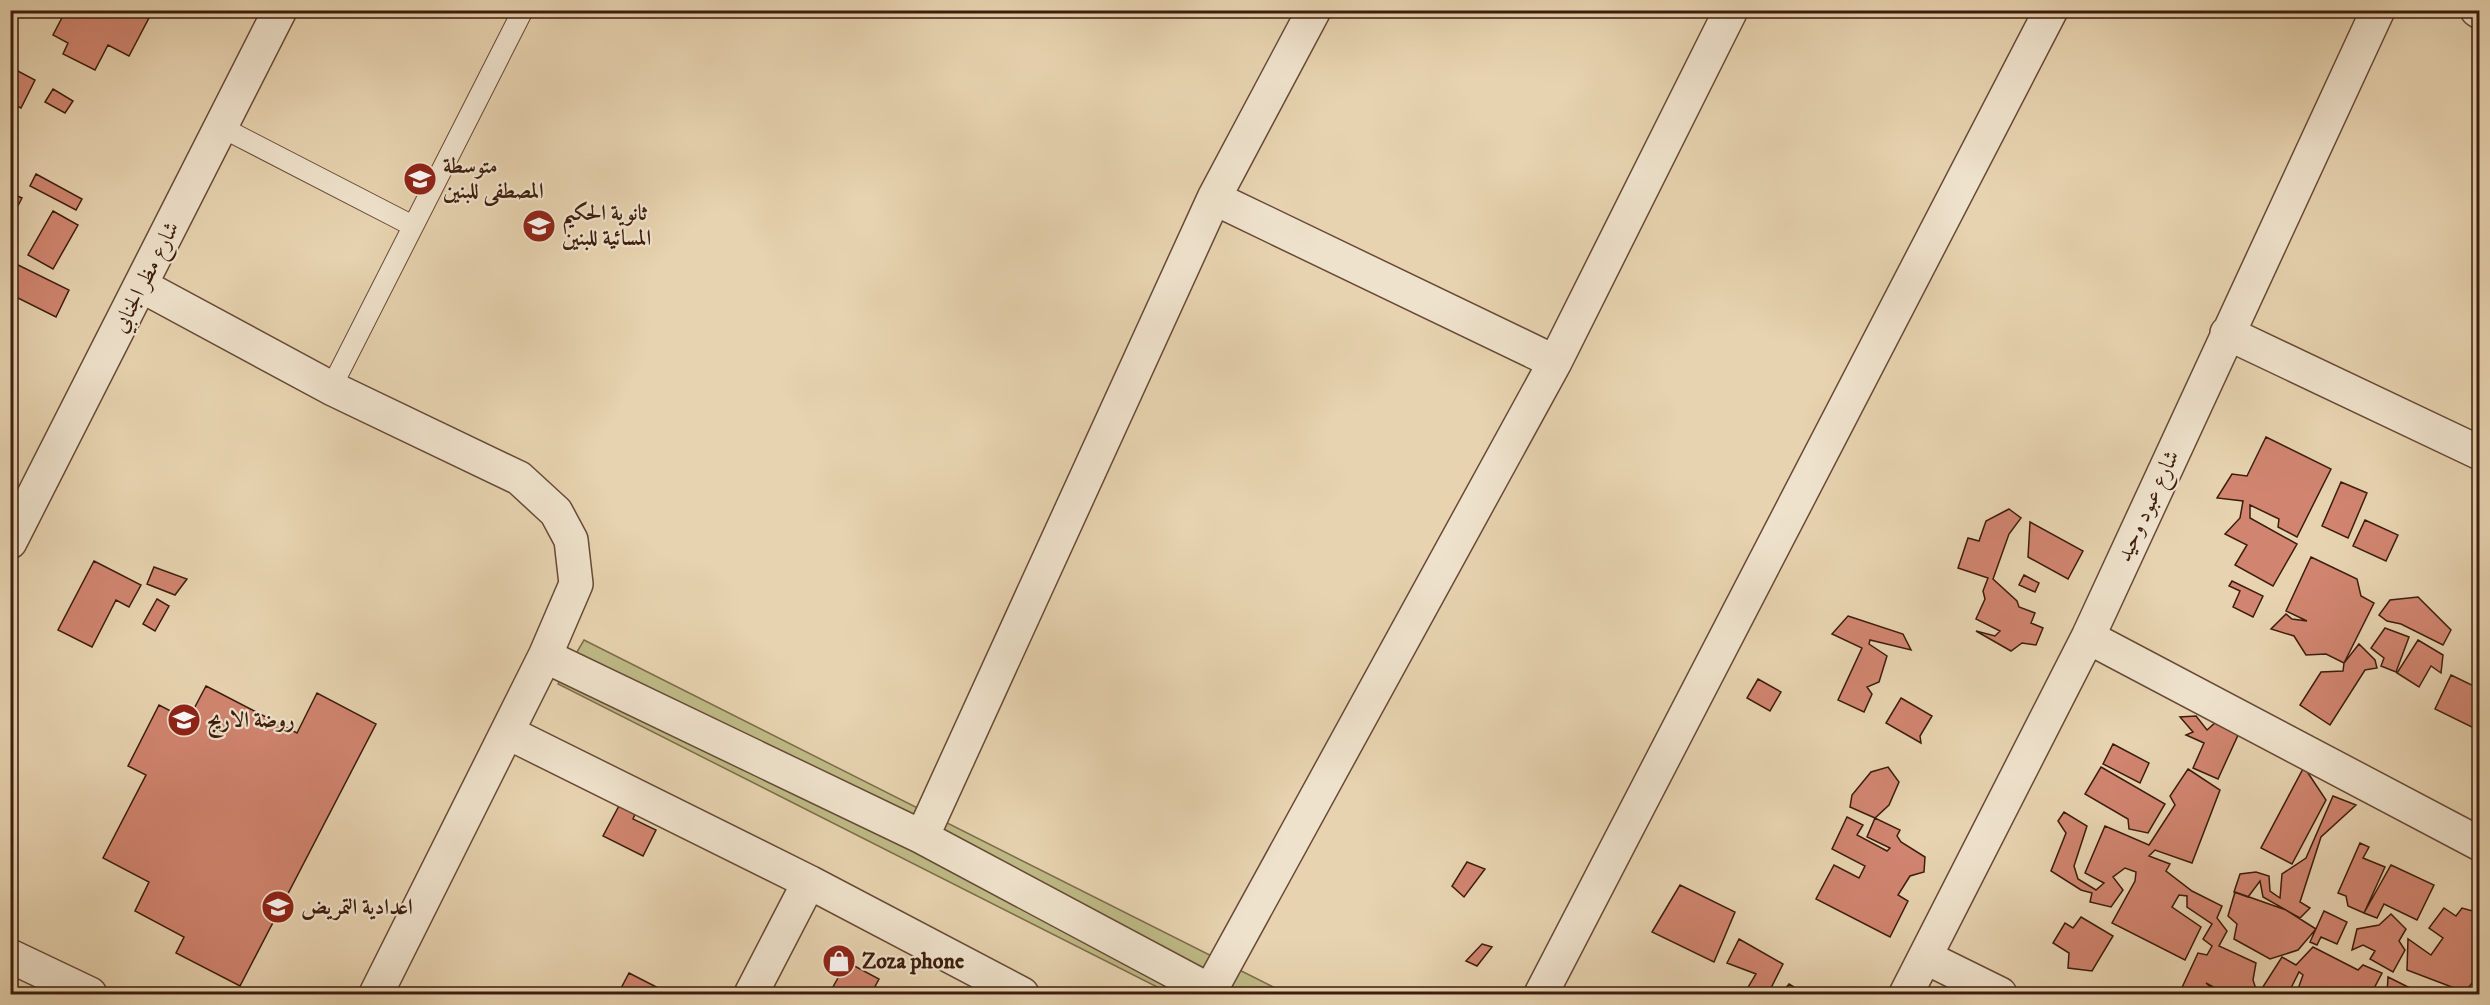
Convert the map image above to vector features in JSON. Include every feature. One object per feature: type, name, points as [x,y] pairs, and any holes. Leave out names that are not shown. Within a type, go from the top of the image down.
[{"type":"street","name":"شارع مظر الجنابي","points":[[10,542],[142,286],[280,10]]},
{"type":"street","points":[[922,837],[1214,198],[1314,10]]},
{"type":"street","points":[[545,656],[922,837],[1213,993],[1554,362],[1731,10]]},
{"type":"street","points":[[1541,994],[2051,10]]},
{"type":"street","name":"شارع عبود وحيد","points":[[1906,994],[2088,637],[2378,10]]},
{"type":"street","points":[[1214,198],[1554,362]]},
{"type":"street","points":[[142,286],[331,388],[519,478],[556,512],[571,540],[576,584],[545,656],[376,994]]},
{"type":"street","points":[[2227,333],[2480,453]]},
{"type":"street","points":[[2088,637],[2480,844]]},
{"type":"street","points":[[507,732],[809,882],[1022,994]]},
{"type":"street","points":[[751,994],[809,882]]},
{"type":"street","points":[[10,956],[90,994]]},
{"type":"street","points":[[1925,957],[2000,994]]},
{"type":"lane","points":[[331,388],[523,10]]},
{"type":"lane","points":[[221,127],[413,226]]},
{"type":"shaded area","points":[[584,640],[1287,994],[1171,994],[558,684]]},
{"type":"building","points":[[66,10],[143,10],[151,14],[129,56],[108,45],[95,70],[63,54],[68,43],[53,35]]},
{"type":"building","points":[[14,69],[35,80],[21,108],[10,103],[10,75]]},
{"type":"building","points":[[53,89],[73,101],[65,113],[45,102]]},
{"type":"building","points":[[36,174],[82,199],[76,210],[30,186]]},
{"type":"building","points":[[10,193],[22,198],[10,221]]},
{"type":"building","points":[[53,211],[78,225],[53,269],[28,255]]},
{"type":"building","points":[[10,261],[69,290],[56,317],[10,294]]},
{"type":"building","points":[[2266,437],[2331,469],[2297,537],[2278,527],[2279,519],[2250,505],[2250,518],[2297,544],[2273,586],[2235,565],[2247,545],[2225,534],[2240,518],[2243,501],[2217,498],[2232,474],[2247,476]]},
{"type":"building","points":[[2341,482],[2367,493],[2348,538],[2322,526]]},
{"type":"building","points":[[2009,509],[2021,518],[2009,534],[1993,579],[2017,601],[2019,607],[2035,613],[2031,623],[2043,628],[2036,645],[2022,643],[2011,651],[1976,631],[1995,636],[2000,631],[1976,619],[1985,599],[1983,591],[1988,578],[1958,568],[1968,538],[1979,541],[1986,521]]},
{"type":"building","points":[[2365,520],[2398,535],[2386,561],[2353,546]]},
{"type":"building","points":[[2030,522],[2083,551],[2068,579],[2028,557]]},
{"type":"building","points":[[2311,557],[2357,579],[2361,596],[2374,603],[2344,663],[2326,654],[2306,655],[2294,636],[2271,629],[2286,614],[2292,619],[2307,621],[2286,611]]},
{"type":"building","points":[[94,561],[141,585],[129,607],[116,600],[92,647],[58,630]]},
{"type":"building","points":[[154,567],[187,579],[175,595],[147,584]]},
{"type":"building","points":[[2024,575],[2039,583],[2035,592],[2019,585]]},
{"type":"building","points":[[2232,581],[2263,596],[2253,617],[2233,607],[2240,591],[2229,586]]},
{"type":"building","points":[[2418,597],[2451,630],[2443,645],[2401,624],[2387,621],[2379,615],[2390,600]]},
{"type":"building","points":[[157,599],[169,606],[155,631],[143,624]]},
{"type":"building","points":[[1848,616],[1903,634],[1911,650],[1870,640],[1869,644],[1887,656],[1879,682],[1867,687],[1872,694],[1864,712],[1838,700],[1862,648],[1832,634]]},
{"type":"building","points":[[2385,628],[2409,637],[2396,672],[2381,666],[2384,658],[2371,648]]},
{"type":"building","points":[[2418,640],[2443,655],[2441,673],[2431,666],[2419,687],[2397,673]]},
{"type":"building","points":[[2359,644],[2375,660],[2377,668],[2365,670],[2330,725],[2300,705],[2321,672],[2343,671],[2344,663]]},
{"type":"building","points":[[2451,675],[2478,688],[2474,696],[2480,699],[2480,731],[2435,709]]},
{"type":"building","points":[[1758,679],[1781,692],[1770,711],[1747,698]]},
{"type":"building","points":[[206,686],[297,733],[317,693],[376,724],[240,986],[176,953],[184,937],[135,911],[149,882],[103,858],[146,775],[128,766],[159,705],[188,720]]},
{"type":"building","points":[[1901,698],[1932,716],[1920,736],[1921,743],[1886,723]]},
{"type":"building","points":[[2196,716],[2207,730],[2216,722],[2239,733],[2218,779],[2193,768],[2204,743],[2186,735],[2193,732],[2180,717]]},
{"type":"building","points":[[2113,744],[2149,763],[2140,783],[2103,764]]},
{"type":"building","points":[[1888,767],[1899,782],[1889,805],[1875,818],[1850,807],[1852,795],[1871,772]]},
{"type":"building","points":[[2101,767],[2165,804],[2148,833],[2129,829],[2128,819],[2085,794]]},
{"type":"building","points":[[2304,767],[2326,800],[2292,864],[2261,848]]},
{"type":"building","points":[[2188,769],[2220,790],[2192,863],[2155,850],[2149,856],[2170,864],[2166,871],[2192,891],[2222,906],[2217,918],[2227,931],[2219,946],[2256,963],[2253,980],[2256,989],[2252,994],[2226,994],[2206,983],[2218,994],[2179,994],[2198,953],[2207,955],[2212,946],[2203,939],[2212,924],[2187,907],[2187,896],[2179,895],[2172,907],[2201,927],[2185,960],[2112,923],[2135,881],[2136,872],[2125,868],[2113,877],[2123,890],[2111,907],[2090,902],[2092,893],[2081,890],[2051,871],[2066,833],[2058,821],[2064,812],[2087,826],[2074,866],[2078,879],[2096,890],[2104,883],[2085,873],[2105,826],[2149,845],[2175,805],[2170,796]]},
{"type":"building","points":[[2333,796],[2356,805],[2321,837],[2300,902],[2310,908],[2300,918],[2263,897],[2260,881],[2248,897],[2234,892],[2240,874],[2256,872],[2269,876],[2270,891],[2280,898],[2282,874],[2306,858]]},
{"type":"building","points":[[620,804],[636,812],[633,819],[656,830],[643,856],[603,836]]},
{"type":"building","points":[[1847,817],[1863,825],[1857,835],[1887,851],[1890,848],[1867,837],[1875,818],[1900,830],[1897,836],[1901,842],[1925,857],[1924,872],[1910,876],[1898,895],[1908,901],[1890,937],[1816,899],[1834,865],[1859,878],[1865,866],[1832,849]]},
{"type":"building","points":[[2360,843],[2369,847],[2363,858],[2385,867],[2364,913],[2348,906],[2346,896],[2338,893]]},
{"type":"building","points":[[1467,862],[1485,869],[1464,897],[1452,886]]},
{"type":"building","points":[[2391,865],[2434,885],[2417,920],[2384,904],[2377,918],[2364,913]]},
{"type":"building","points":[[1680,885],[1735,912],[1714,962],[1652,932]]},
{"type":"building","points":[[2235,892],[2286,910],[2316,929],[2298,950],[2270,959],[2234,939],[2237,924],[2228,916]]},
{"type":"building","points":[[2444,908],[2456,916],[2462,908],[2480,913],[2478,927],[2480,928],[2480,973],[2465,992],[2407,970],[2408,939],[2431,955],[2443,938],[2429,928]]},
{"type":"building","points":[[2324,911],[2347,922],[2337,944],[2321,937],[2317,945],[2310,942]]},
{"type":"building","points":[[2391,914],[2406,929],[2399,941],[2405,950],[2393,972],[2370,959],[2375,951],[2363,945],[2352,950],[2357,929],[2379,925]]},
{"type":"building","points":[[2081,917],[2113,936],[2092,971],[2068,968],[2069,953],[2053,943],[2065,923],[2073,928]]},
{"type":"building","points":[[1739,939],[1783,964],[1768,994],[1744,994],[1756,974],[1727,963]]},
{"type":"building","points":[[1482,944],[1492,947],[1477,966],[1466,961]]},
{"type":"building","points":[[2313,947],[2358,970],[2363,965],[2382,973],[2371,994],[2338,994],[2332,990],[2330,994],[2303,994],[2297,992],[2303,975],[2299,972],[2288,994],[2259,993],[2282,957],[2296,965]]},
{"type":"building","points":[[847,962],[879,979],[871,994],[829,994]]},
{"type":"building","points":[[629,973],[670,994],[618,994]]},
{"type":"building","points":[[2388,977],[2422,994],[2387,994]]},
{"type":"building","points":[[1789,984],[1805,994],[1781,994]]},
{"type":"building","points":[[1400,990],[1415,994],[1395,994]]},
{"type":"place","name":"متوسطة المصطفى للبنين","points":[[420,179]]},
{"type":"place","name":"ثانوية الحكيم المسائية للبنين","points":[[539,226]]},
{"type":"place","name":"روضة الاريج","points":[[184,720]]},
{"type":"place","name":"اعدادية التمريض","points":[[278,907]]},
{"type":"place","name":"Zoza phone","points":[[839,961]]}]
